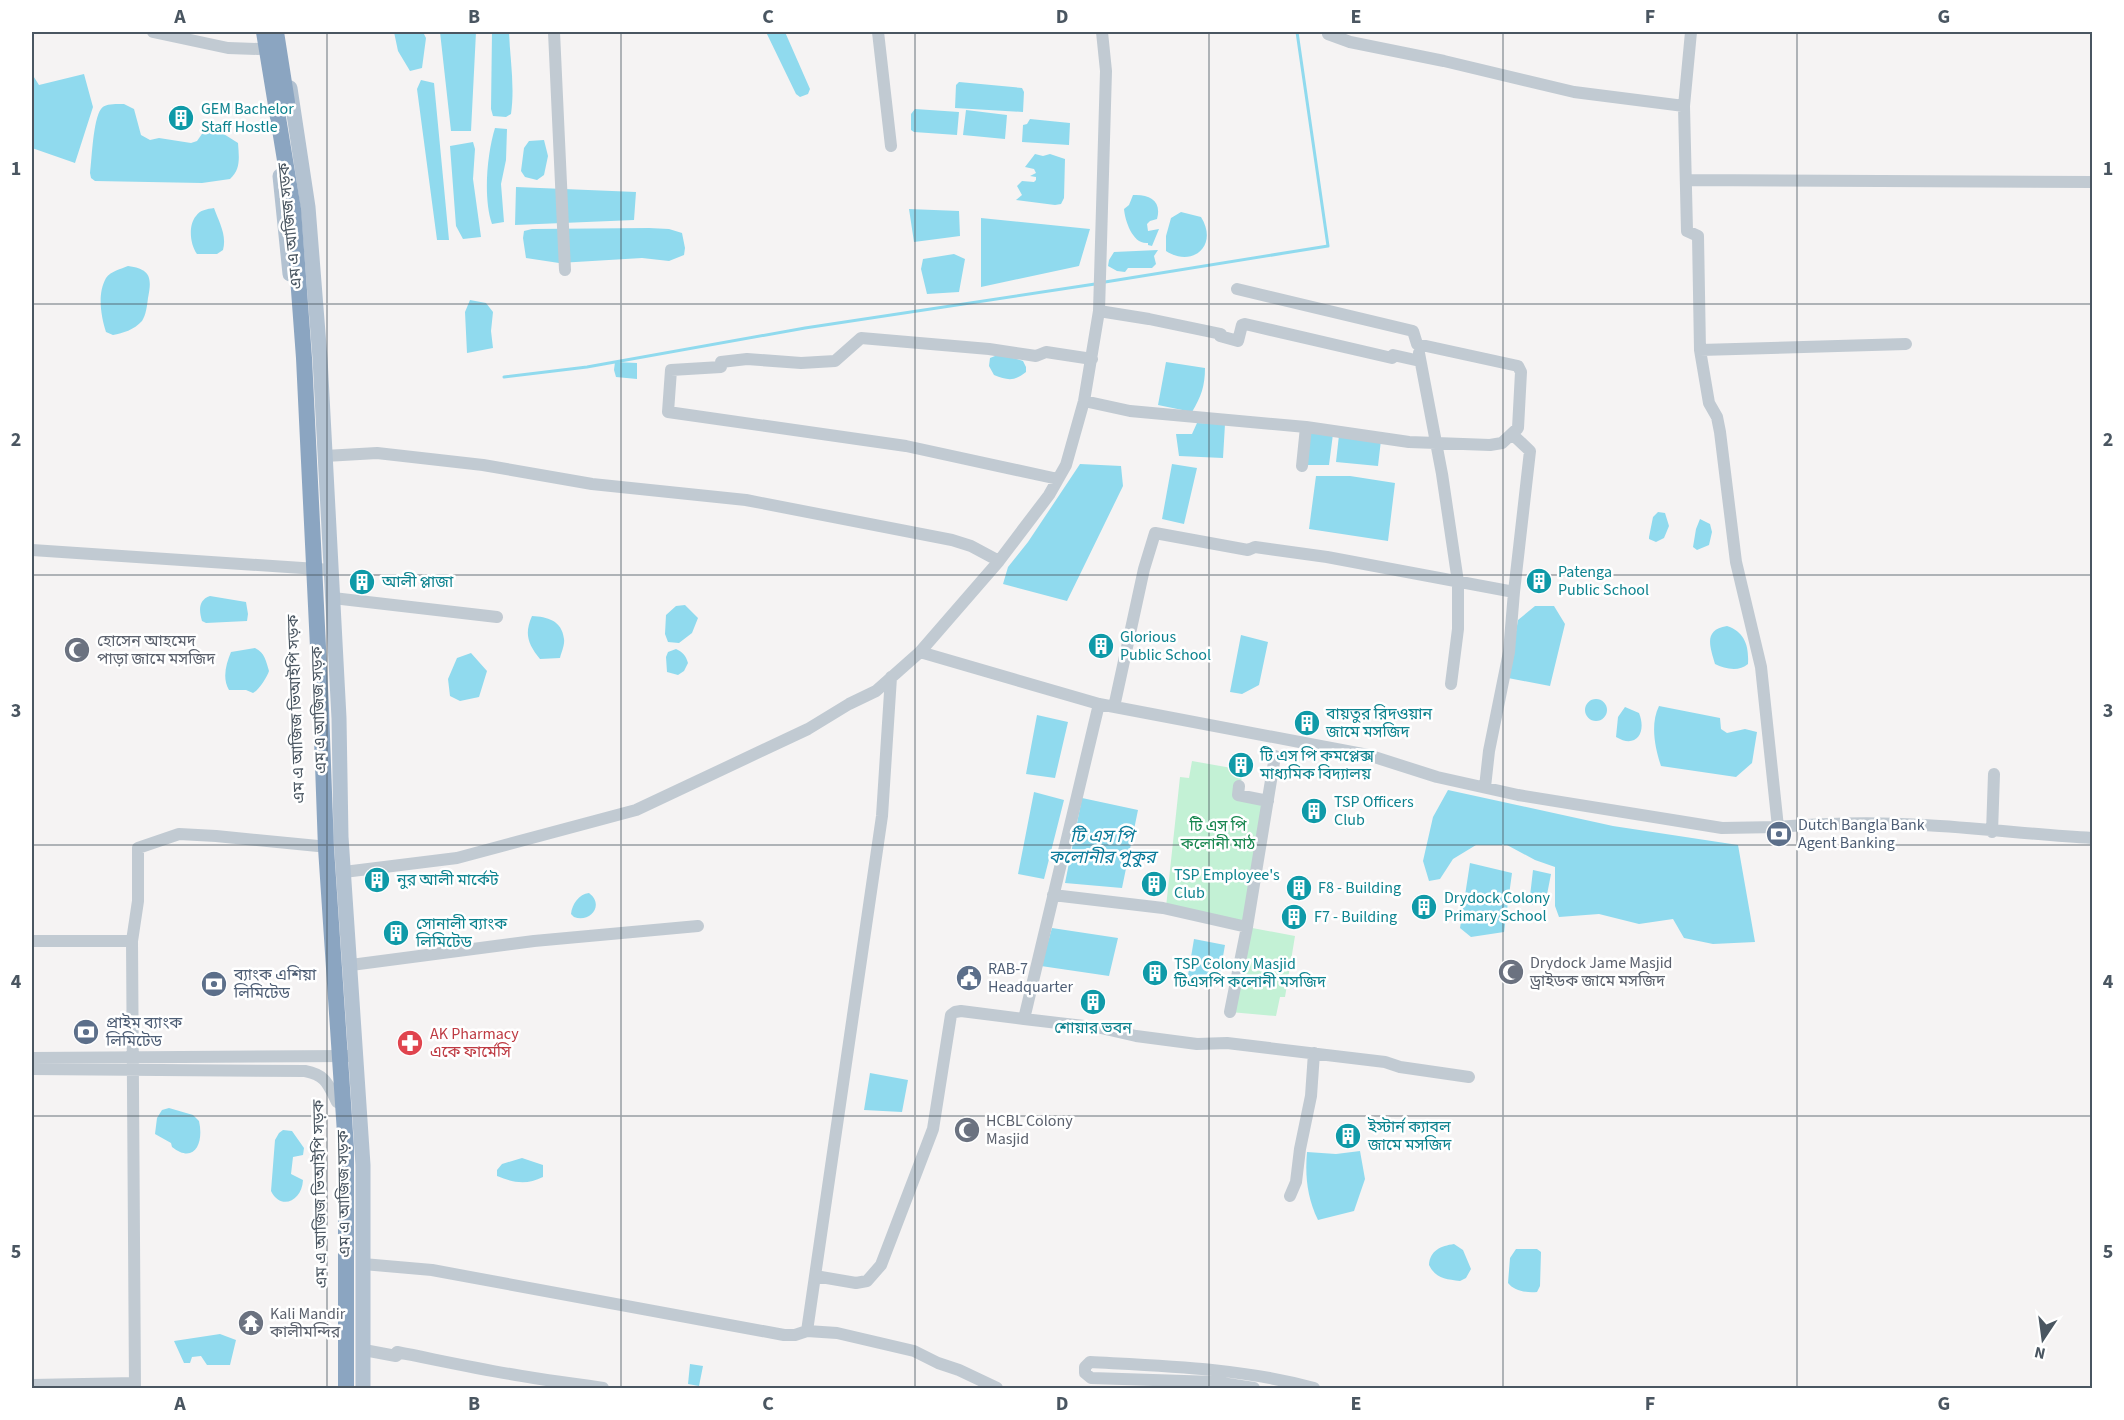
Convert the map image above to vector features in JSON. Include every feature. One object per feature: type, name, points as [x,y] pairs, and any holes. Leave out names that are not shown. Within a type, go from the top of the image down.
[{"type":"highway","points":[[264,32],[293,209],[304,358],[326,848],[346,1148],[346,1389]]},
{"type":"highway","points":[[278,32],[303,207],[311,320],[329,639],[335,825],[357,1148],[357,1389]]},
{"type":"main road","name":"এম এ আজিজ ভিআইপি সড়ক","points":[[256,32],[281,181],[291,279],[308,570],[318,846],[340,1160],[340,1389]]},
{"type":"main road","name":"এম এ আজিজ সড়ক","points":[[278,32],[308,207],[320,357],[332,570],[344,872],[363,1165],[363,1389]]},
{"type":"street","points":[[153,32],[228,48],[258,49]]},
{"type":"street","points":[[554,32],[565,270]]},
{"type":"street","points":[[878,32],[891,146]]},
{"type":"street","points":[[344,872],[457,858],[636,810],[808,729],[849,704],[876,691],[920,652],[999,561],[1049,495],[1066,465],[1084,401],[1099,311],[1106,71],[1102,32]]},
{"type":"street","points":[[1691,32],[1684,106],[1687,231],[1698,236],[1700,350],[1709,403],[1717,417],[1720,432],[1737,562],[1761,667],[1778,827]]},
{"type":"street","points":[[1328,34],[1350,42],[1444,61],[1574,92],[1684,106]]},
{"type":"street","points":[[1687,180],[2092,182]]},
{"type":"street","points":[[1237,288],[1413,331],[1436,443],[1458,582],[1458,629],[1451,684]]},
{"type":"street","points":[[1099,311],[1221,334],[1220,336],[1238,341],[1242,325],[1245,324],[1392,358],[1393,355],[1420,361]]},
{"type":"street","points":[[1058,479],[906,446],[668,412],[670,370],[720,367],[721,362],[747,359],[801,363],[835,361],[861,338],[989,349],[1036,356],[1046,352],[1092,359]]},
{"type":"street","points":[[1084,401],[1130,411],[1306,428],[1408,442],[1496,444],[1502,443],[1518,428],[1521,372],[1518,366],[1417,344]]},
{"type":"street","points":[[1700,350],[1906,344]]},
{"type":"street","points":[[1302,466],[1306,428]]},
{"type":"street","points":[[1485,787],[1489,751],[1509,652],[1530,451],[1512,434]]},
{"type":"street","points":[[325,456],[377,453],[483,465],[592,484],[746,500],[952,540],[971,546],[999,561]]},
{"type":"street","points":[[1114,707],[1144,569],[1155,532],[1248,550],[1255,547],[1327,557],[1514,592]]},
{"type":"street","points":[[32,550],[332,570]]},
{"type":"street","points":[[333,598],[497,617]]},
{"type":"street","points":[[920,652],[1099,704],[1368,755],[1437,777],[1485,787],[1722,828],[1828,823],[1924,825],[2092,838]]},
{"type":"street","points":[[807,1331],[880,828],[891,677]]},
{"type":"street","points":[[1024,1019],[1099,704]]},
{"type":"street","points":[[1230,1012],[1247,927],[1275,756]]},
{"type":"street","points":[[1992,832],[1994,774]]},
{"type":"street","points":[[1239,786],[1238,795],[1268,801]]},
{"type":"street","points":[[32,1385],[135,1386],[132,941],[138,900],[138,848],[179,834],[318,846]]},
{"type":"street","points":[[1053,895],[1163,908],[1247,927]]},
{"type":"street","points":[[351,965],[534,941],[698,927]]},
{"type":"street","points":[[32,941],[132,941]]},
{"type":"street","points":[[815,1276],[856,1284],[867,1281],[882,1265],[933,1129],[951,1015],[955,1012],[1101,1028],[1136,1036],[1197,1044],[1227,1043],[1314,1053],[1385,1062],[1400,1067],[1469,1077]]},
{"type":"street","points":[[1290,1196],[1295,1187],[1311,1096],[1314,1053]]},
{"type":"street","points":[[32,1069],[356,1056]]},
{"type":"street","points":[[32,1058],[305,1071],[318,1074],[323,1078],[337,1102]]},
{"type":"street","points":[[363,1264],[432,1270],[784,1335],[795,1335],[807,1331],[837,1333],[914,1351],[997,1389]]},
{"type":"street","points":[[364,1350],[396,1356],[397,1352],[490,1371],[579,1383],[603,1389]]},
{"type":"street","points":[[1254,1389],[1215,1382],[1091,1378],[1085,1373],[1085,1367],[1090,1362],[1215,1369],[1291,1382],[1314,1389]]},
{"type":"green space","name":"টি এস পি কলোনী মাঠ","points":[[1192,761],[1243,770],[1239,794],[1269,800],[1247,927],[1295,936],[1285,997],[1280,997],[1276,1016],[1230,1012],[1247,928],[1166,907],[1180,777],[1189,778]]},
{"type":"water","points":[[394,32],[423,32],[426,38],[422,68],[410,71],[398,51]]},
{"type":"water","points":[[440,32],[476,32],[471,131],[451,131]]},
{"type":"water","points":[[492,32],[509,32],[513,93],[511,114],[506,117],[493,116],[491,109]]},
{"type":"water","points":[[766,32],[785,32],[810,89],[808,94],[800,97],[796,94]]},
{"type":"water","points":[[32,74],[39,85],[84,74],[93,107],[75,163],[32,148]]},
{"type":"water","points":[[421,80],[434,83],[449,240],[437,240],[417,89]]},
{"type":"water","points":[[959,82],[1022,88],[1024,92],[1023,112],[955,108],[956,85]]},
{"type":"water","points":[[124,104],[134,109],[141,135],[150,140],[159,138],[191,143],[197,141],[204,131],[209,129],[219,131],[238,143],[238,162],[234,175],[230,179],[202,183],[95,181],[91,178],[90,173],[98,114],[105,106]]},
{"type":"water","points":[[915,109],[959,112],[957,135],[914,132],[911,130],[911,114]]},
{"type":"water","points":[[966,110],[1007,115],[1005,139],[963,135]]},
{"type":"water","points":[[1030,119],[1070,123],[1069,145],[1022,142],[1023,125],[1027,124]]},
{"type":"water","points":[[495,128],[507,129],[506,160],[501,184],[504,222],[492,224],[489,213],[487,176]]},
{"type":"water","points":[[544,140],[548,156],[544,175],[537,180],[525,177],[521,171],[524,148],[529,141]]},
{"type":"water","points":[[473,142],[475,149],[473,179],[481,237],[463,239],[456,226],[450,146]]},
{"type":"water","points":[[1035,154],[1043,156],[1050,154],[1065,159],[1064,198],[1061,204],[1016,200],[1022,195],[1017,186],[1022,181],[1034,182],[1036,180],[1036,177],[1030,176],[1036,173],[1034,169],[1025,167]]},
{"type":"water","points":[[516,187],[636,192],[634,220],[515,225]]},
{"type":"water","points":[[1133,195],[1149,197],[1158,208],[1157,219],[1147,224],[1148,231],[1159,229],[1152,246],[1138,240],[1128,226],[1124,209],[1129,205]]},
{"type":"water","points":[[214,208],[223,234],[223,250],[217,254],[197,254],[191,235],[193,220],[202,211]]},
{"type":"water","points":[[909,209],[959,211],[960,236],[914,242]]},
{"type":"water","points":[[1181,212],[1201,217],[1206,227],[1207,237],[1200,251],[1185,257],[1166,251],[1166,236],[1171,218]]},
{"type":"water","points":[[981,218],[1090,229],[1079,266],[981,287]]},
{"type":"water","points":[[532,229],[669,229],[682,233],[684,255],[669,261],[642,258],[559,263],[526,258],[524,231]]},
{"type":"water","points":[[1158,250],[1154,256],[1156,264],[1152,268],[1128,268],[1125,272],[1108,266],[1114,252]]},
{"type":"water","points":[[954,254],[965,259],[959,292],[927,294],[921,269],[923,259]]},
{"type":"water","points":[[128,266],[141,269],[148,276],[150,285],[146,310],[142,321],[136,327],[113,335],[106,332],[101,312],[103,284],[106,278],[116,270]]},
{"type":"water","points":[[470,300],[486,303],[493,312],[491,331],[493,348],[467,353],[465,312]]},
{"type":"water","points":[[1000,354],[1023,361],[1026,372],[1010,379],[994,375],[989,366],[990,358]]},
{"type":"water","points":[[615,362],[637,363],[637,379],[616,377]]},
{"type":"water","points":[[1166,362],[1205,368],[1202,391],[1192,412],[1158,405]]},
{"type":"water","points":[[1197,423],[1225,424],[1223,458],[1179,456],[1176,434],[1192,434]]},
{"type":"water","points":[[1309,430],[1333,434],[1329,465],[1306,465]]},
{"type":"water","points":[[1339,435],[1381,440],[1378,466],[1336,462]]},
{"type":"water","points":[[1080,464],[1121,466],[1123,486],[1067,601],[1003,584],[1008,567],[1028,542]]},
{"type":"water","points":[[1172,464],[1197,468],[1184,524],[1162,519]]},
{"type":"water","points":[[1316,476],[1350,476],[1395,483],[1388,541],[1309,529]]},
{"type":"water","points":[[1658,512],[1665,513],[1669,526],[1664,538],[1656,542],[1649,537],[1653,517]]},
{"type":"water","points":[[1700,519],[1710,524],[1712,532],[1709,545],[1697,550],[1693,547]]},
{"type":"water","points":[[210,596],[246,602],[247,621],[206,623],[202,621],[201,603]]},
{"type":"water","points":[[685,605],[698,618],[692,633],[679,643],[668,642],[665,634],[666,615],[676,606]]},
{"type":"water","points":[[1535,606],[1554,606],[1565,624],[1550,686],[1508,678],[1518,620]]},
{"type":"water","points":[[532,616],[553,621],[560,628],[564,641],[560,658],[540,659],[536,654],[528,639],[528,628]]},
{"type":"water","points":[[1727,626],[1738,632],[1745,640],[1748,664],[1744,667],[1736,669],[1715,664],[1710,645],[1711,635],[1719,628]]},
{"type":"water","points":[[1241,635],[1268,642],[1259,685],[1242,694],[1230,692]]},
{"type":"water","points":[[255,648],[263,655],[267,664],[269,671],[265,680],[253,693],[246,690],[229,690],[225,676],[231,652]]},
{"type":"water","points":[[676,649],[684,654],[688,663],[684,671],[678,675],[667,672],[666,657],[668,652]]},
{"type":"water","points":[[471,653],[487,671],[479,697],[460,701],[450,696],[448,679],[457,658]]},
{"type":"water","points":[[1592,699],[1600,699],[1607,706],[1607,714],[1600,721],[1592,721],[1585,714],[1585,706]]},
{"type":"water","points":[[1659,706],[1720,718],[1721,729],[1727,733],[1745,729],[1757,732],[1752,763],[1736,777],[1661,766],[1655,744],[1654,728]]},
{"type":"water","points":[[1625,707],[1639,713],[1642,727],[1638,737],[1629,741],[1616,737],[1618,717]]},
{"type":"water","points":[[1037,715],[1068,722],[1055,778],[1026,774]]},
{"type":"water","points":[[1448,790],[1613,826],[1738,845],[1755,942],[1713,944],[1684,938],[1673,919],[1639,924],[1599,914],[1559,917],[1555,906],[1555,867],[1535,860],[1507,845],[1476,845],[1453,859],[1440,879],[1429,881],[1423,861],[1433,817]]},
{"type":"water","points":[[1034,792],[1064,800],[1044,879],[1018,874]]},
{"type":"water","name":"টি এস পি কলোনীর পুকুর","points":[[1082,798],[1138,810],[1122,888],[1065,883]]},
{"type":"water","points":[[1470,863],[1512,873],[1504,932],[1471,937],[1460,928]]},
{"type":"water","points":[[1533,870],[1551,874],[1545,905],[1529,905]]},
{"type":"water","points":[[589,893],[596,903],[594,912],[585,917],[574,917],[571,914],[574,903],[582,895]]},
{"type":"water","points":[[1052,928],[1118,938],[1109,976],[1041,966]]},
{"type":"water","points":[[1194,939],[1225,945],[1218,985],[1187,981]]},
{"type":"water","points":[[870,1073],[908,1080],[902,1112],[864,1110]]},
{"type":"water","points":[[169,1108],[193,1115],[199,1121],[199,1143],[192,1152],[180,1152],[172,1147],[171,1143],[155,1134],[157,1118],[162,1110]]},
{"type":"water","points":[[283,1130],[292,1131],[304,1148],[303,1155],[293,1157],[291,1174],[303,1180],[302,1187],[295,1198],[285,1202],[280,1201],[271,1191],[275,1140]]},
{"type":"water","points":[[1360,1151],[1365,1179],[1354,1211],[1318,1220],[1311,1203],[1308,1186],[1307,1152],[1336,1154]]},
{"type":"water","points":[[522,1158],[543,1165],[543,1177],[520,1182],[497,1176],[497,1170],[502,1164]]},
{"type":"water","points":[[1454,1244],[1463,1250],[1471,1269],[1466,1278],[1460,1281],[1438,1276],[1429,1265],[1434,1252]]},
{"type":"water","points":[[1516,1249],[1537,1249],[1541,1252],[1540,1286],[1537,1292],[1521,1291],[1508,1283],[1510,1258]]},
{"type":"water","points":[[220,1334],[236,1340],[230,1365],[207,1365],[201,1356],[192,1357],[190,1363],[184,1363],[174,1341]]},
{"type":"water","points":[[690,1364],[703,1366],[699,1386],[688,1384]]},
{"type":"waterway","points":[[1105,282],[1328,246],[1297,32]]},
{"type":"waterway","points":[[504,377],[587,367],[805,328],[1095,284]]},
{"type":"place","name":"GEM Bachelor Staff Hostle","points":[[181,118]]},
{"type":"place","name":"Patenga Public School","points":[[1539,581]]},
{"type":"place","name":"আলী প্লাজা","points":[[362,582]]},
{"type":"place","name":"Glorious Public School","points":[[1101,646]]},
{"type":"place","name":"হোসেন আহমেদ পাড়া জামে মসজিদ","points":[[77,650]]},
{"type":"place","name":"বায়তুর রিদওয়ান জামে মসজিদ","points":[[1307,723]]},
{"type":"place","name":"টি এস পি কমপ্লেক্স মাধ্যমিক বিদ্যালয়","points":[[1241,765]]},
{"type":"place","name":"TSP Officers Club","points":[[1314,811]]},
{"type":"place","name":"Dutch Bangla Bank Agent Banking","points":[[1779,834]]},
{"type":"place","name":"নুর আলী মার্কেট","points":[[377,880]]},
{"type":"place","name":"TSP Employee's Club","points":[[1154,884]]},
{"type":"place","name":"F8 - Building","points":[[1299,888]]},
{"type":"place","name":"Drydock Colony Primary School","points":[[1424,907]]},
{"type":"place","name":"F7 - Building","points":[[1294,917]]},
{"type":"place","name":"সোনালী ব্যাংক লিমিটেড","points":[[396,933]]},
{"type":"place","name":"Drydock Jame Masjid ড্রাইডক জামে মসজিদ","points":[[1511,972]]},
{"type":"place","name":"TSP Colony Masjid টিএসপি কলোনী মসজিদ","points":[[1155,973]]},
{"type":"place","name":"RAB-7 Headquarter","points":[[969,978]]},
{"type":"place","name":"ব্যাংক এশিয়া লিমিটেড","points":[[214,984]]},
{"type":"place","name":"শোয়ার ভবন","points":[[1093,1002]]},
{"type":"place","name":"প্রাইম ব্যাংক লিমিটেড","points":[[86,1032]]},
{"type":"place","name":"AK Pharmacy একে ফার্মেসি","points":[[410,1043]]},
{"type":"place","name":"HCBL Colony Masjid","points":[[967,1130]]},
{"type":"place","name":"ইস্টার্ন ক্যাবল জামে মসজিদ","points":[[1348,1136]]},
{"type":"place","name":"Kali Mandir কালীমন্দির","points":[[251,1323]]}]
